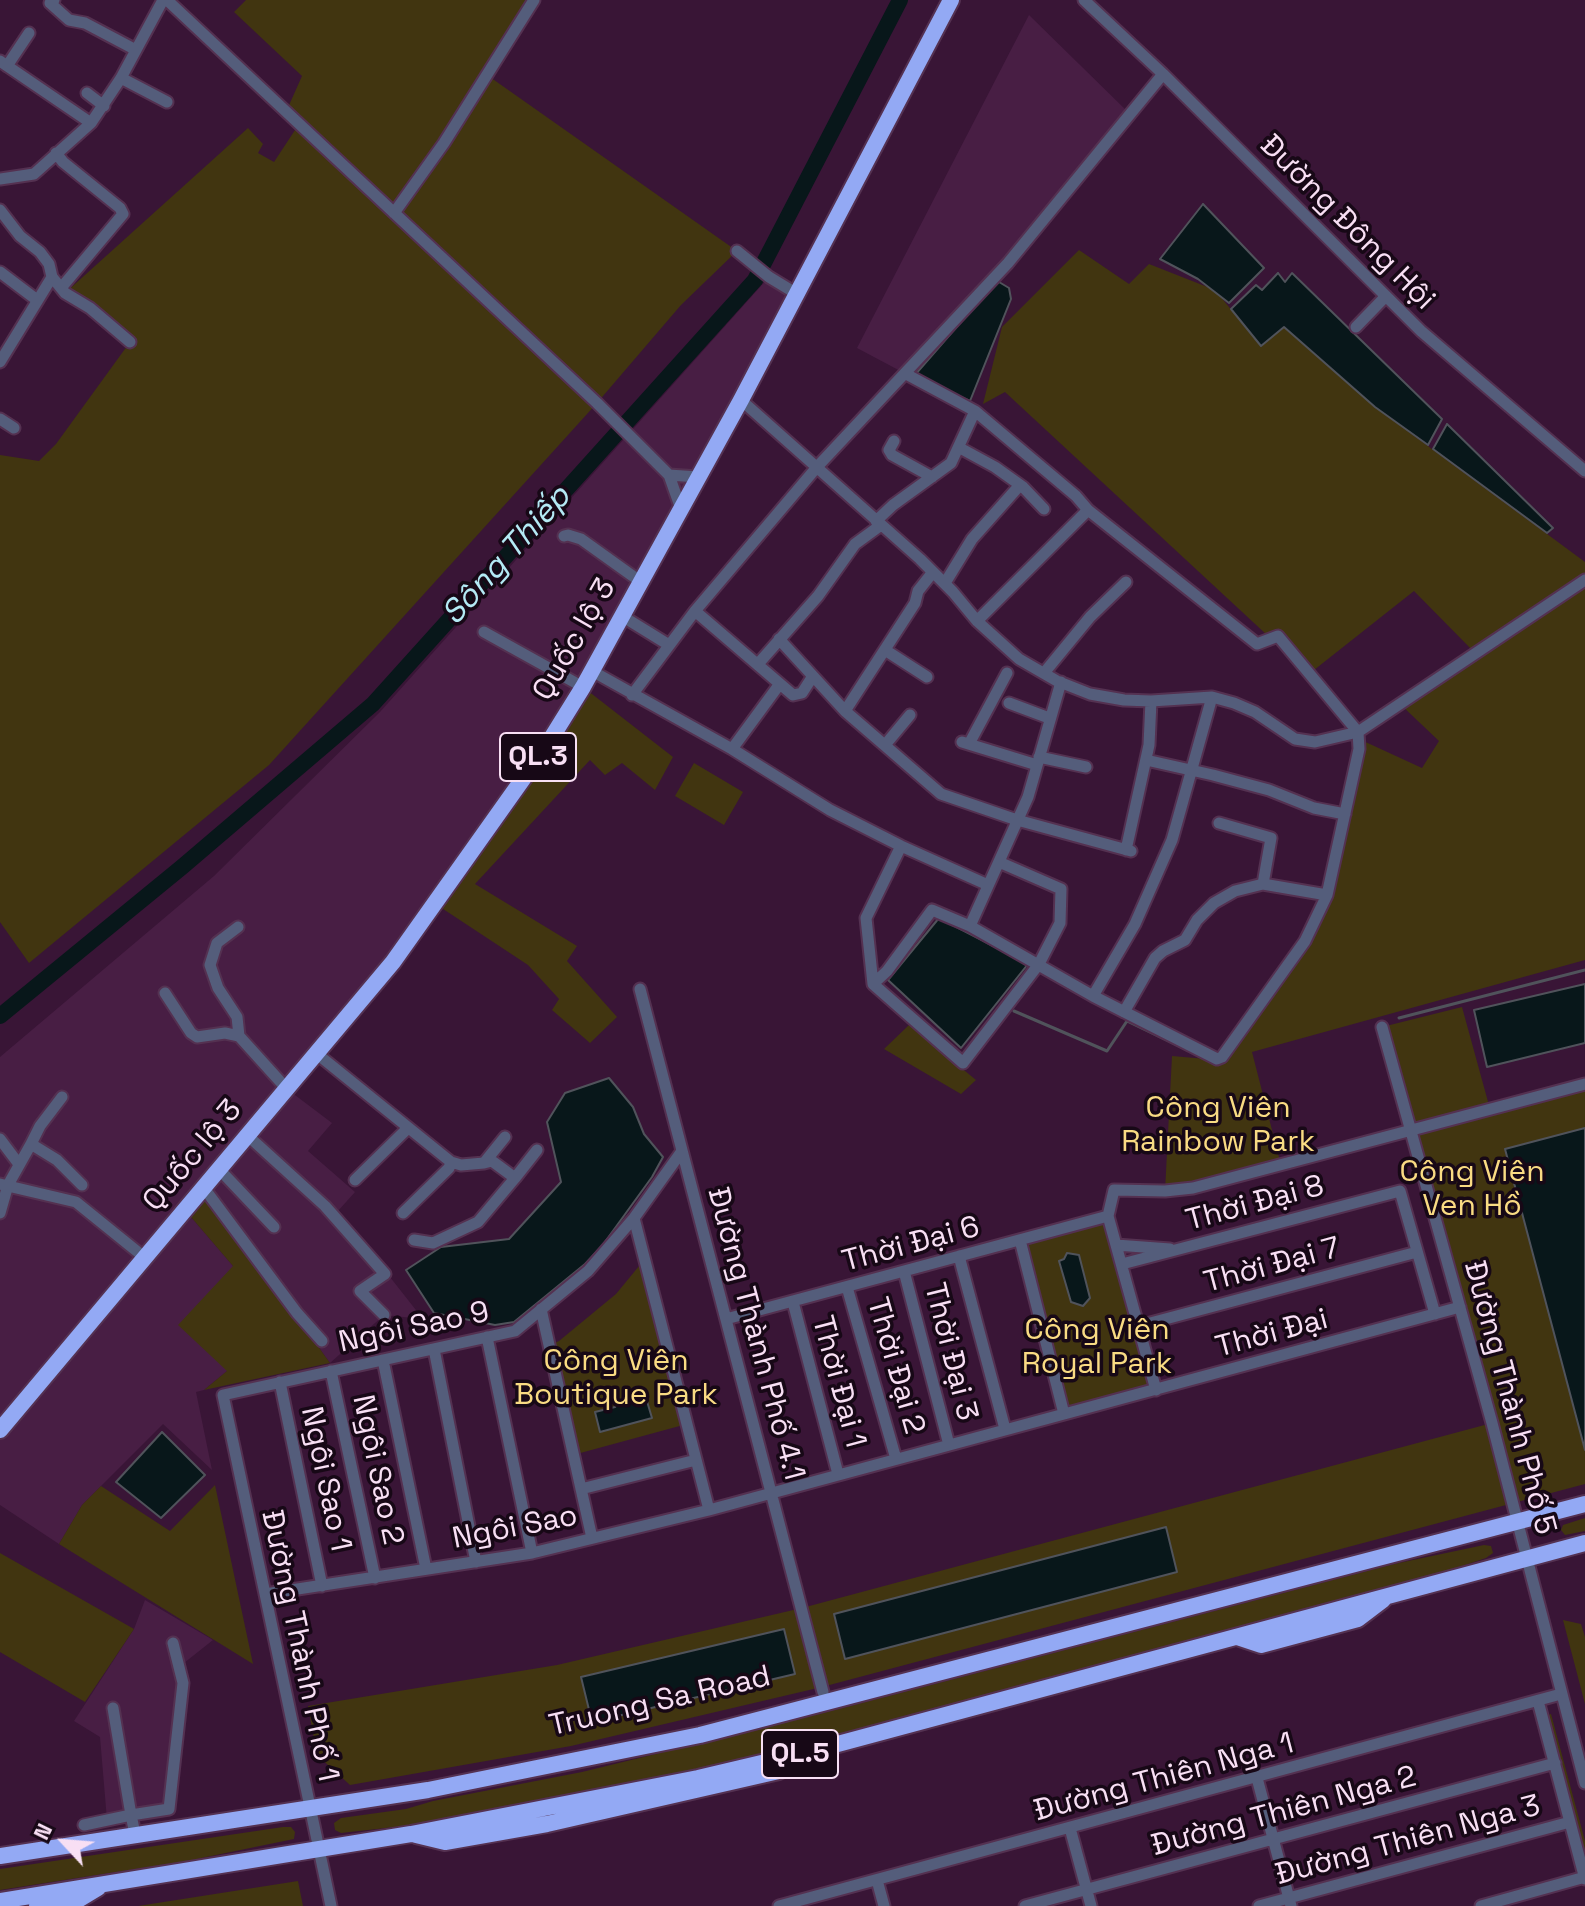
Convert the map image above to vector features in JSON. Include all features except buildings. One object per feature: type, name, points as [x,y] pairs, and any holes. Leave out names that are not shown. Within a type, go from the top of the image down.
[{"type":"highway","name":"Quốc lộ 3","points":[[0,1430],[393,962],[547,745],[592,671],[741,400],[951,0]]},
{"type":"highway","name":"Truong Sa Road","points":[[0,1856],[396,1794],[700,1735],[1585,1504]]},
{"type":"highway","name":"QL.5","points":[[0,1901],[411,1834],[682,1781],[808,1752],[1585,1543]]},
{"type":"highway","name":"Truong Sa Road","points":[[396,1794],[419,1782],[666,1733],[902,1673],[938,1673]]},
{"type":"highway","name":"Truong Sa Road","points":[[0,1848],[51,1839],[75,1844]]},
{"type":"highway","name":"QL.5","points":[[35,1906],[78,1900],[104,1884]]},
{"type":"street","points":[[54,0],[50,3],[69,20],[85,23],[136,50]]},
{"type":"street","points":[[0,179],[34,174],[91,123],[121,78],[165,0],[597,403],[669,475],[681,509]]},
{"type":"street","points":[[394,213],[444,143],[534,0]]},
{"type":"street","name":"Đường Đông Hội","points":[[1084,0],[1163,74],[1421,331],[1585,471]]},
{"type":"street","points":[[29,33],[4,64],[91,123]]},
{"type":"street","points":[[632,695],[695,611],[817,467],[1008,263],[1163,74]]},
{"type":"street","points":[[121,78],[167,102]]},
{"type":"street","points":[[87,93],[104,106]]},
{"type":"street","points":[[56,153],[120,208],[123,214],[61,288]]},
{"type":"street","points":[[0,210],[20,236],[40,252],[61,288],[130,342]]},
{"type":"street","points":[[740,253],[769,277],[797,294]]},
{"type":"street","points":[[0,272],[37,300]]},
{"type":"street","points":[[0,362],[52,277]]},
{"type":"street","points":[[1356,327],[1386,296]]},
{"type":"street","points":[[873,984],[887,971],[932,910],[970,926],[1093,996],[1209,1056],[1222,1057],[1305,941],[1327,895],[1359,749],[1358,732],[1278,636],[1257,644],[1088,510],[1076,496],[975,411],[906,374]]},
{"type":"street","points":[[741,400],[945,583],[977,621],[1019,659],[1090,694],[1151,701],[1212,697],[1255,712],[1295,739],[1315,742],[1358,732],[1585,580]]},
{"type":"street","points":[[758,664],[818,596],[855,544],[951,463],[975,411]]},
{"type":"street","points":[[0,419],[14,428]]},
{"type":"street","points":[[894,441],[889,450],[892,455],[932,477]]},
{"type":"street","points":[[960,448],[1020,485],[1044,509]]},
{"type":"street","points":[[669,475],[698,477]]},
{"type":"street","points":[[945,583],[972,539],[1020,485]]},
{"type":"street","points":[[977,621],[1088,510]]},
{"type":"street","points":[[564,536],[581,539],[641,582]]},
{"type":"street","points":[[845,711],[915,603],[918,591],[933,572]]},
{"type":"street","points":[[1044,673],[1090,617],[1126,582]]},
{"type":"street","points":[[695,611],[779,685],[796,696],[802,693],[813,676]]},
{"type":"street","points":[[622,616],[669,645]]},
{"type":"street","points":[[484,632],[583,687]]},
{"type":"street","points":[[779,639],[845,711],[941,794],[1017,820],[1129,850],[1146,760],[1151,701]]},
{"type":"street","points":[[885,650],[927,677]]},
{"type":"street","points":[[592,671],[732,749],[830,810],[988,885]]},
{"type":"street","points":[[1007,673],[965,743],[1038,761],[1086,767]]},
{"type":"street","points":[[970,926],[1028,797],[1061,682]]},
{"type":"street","points":[[732,749],[779,685]]},
{"type":"street","points":[[1093,996],[1135,924],[1172,840],[1212,697]]},
{"type":"street","points":[[1009,703],[1049,718]]},
{"type":"street","points":[[885,745],[910,715]]},
{"type":"street","points":[[1146,760],[1192,769],[1269,790],[1314,808],[1345,814]]},
{"type":"street","points":[[1219,823],[1271,838],[1263,884]]},
{"type":"street","points":[[901,846],[866,918],[873,984],[963,1063],[1039,964],[1060,923],[1061,889],[999,862]]},
{"type":"street","points":[[1124,1012],[1155,958],[1185,940],[1197,920],[1214,903],[1235,891],[1263,884],[1327,895]]},
{"type":"street","points":[[238,927],[217,943],[210,965],[218,988],[237,1017],[239,1036]]},
{"type":"street","name":"Đường Thành Phố 4.1","points":[[640,989],[823,1692]]},
{"type":"street","points":[[165,993],[191,1033],[197,1037],[225,1033],[239,1036],[286,1088]]},
{"type":"street","name":"Đường Thành Phố 5","points":[[1382,1027],[1460,1307],[1585,1783]]},
{"type":"street","points":[[316,1053],[451,1162],[461,1165],[492,1161],[515,1178]]},
{"type":"street","points":[[1156,1390],[1108,1216],[1114,1190],[1193,1188],[1585,1084]]},
{"type":"street","points":[[0,1213],[4,1185],[40,1126],[62,1097]]},
{"type":"street","points":[[355,1180],[408,1128]]},
{"type":"street","points":[[247,1135],[325,1206],[385,1274],[360,1291],[384,1315]]},
{"type":"street","points":[[484,1163],[505,1137]]},
{"type":"street","points":[[0,1139],[18,1163]]},
{"type":"street","points":[[31,1144],[57,1160],[82,1185]]},
{"type":"street","points":[[414,1240],[433,1243],[478,1222],[537,1150]]},
{"type":"street","name":"Ngôi Sao 9","points":[[223,1395],[515,1331],[588,1271],[634,1218],[682,1151]]},
{"type":"street","points":[[403,1213],[449,1168],[451,1162]]},
{"type":"street","points":[[219,1169],[274,1227]]},
{"type":"street","points":[[4,1185],[76,1202],[144,1257]]},
{"type":"street","points":[[204,1188],[297,1313],[322,1341]]},
{"type":"street","name":"Thời Đại 8","points":[[1122,1264],[1400,1191],[1417,1252]]},
{"type":"street","name":"Thời Đại 6","points":[[726,1319],[1108,1216]]},
{"type":"street","points":[[634,1218],[709,1510]]},
{"type":"street","points":[[1020,1240],[1064,1414]]},
{"type":"street","points":[[1116,1245],[1178,1249]]},
{"type":"street","points":[[1417,1252],[1435,1314]]},
{"type":"street","name":"Thời Đại 7","points":[[1139,1326],[1417,1252]]},
{"type":"street","points":[[959,1256],[1005,1429]]},
{"type":"street","name":"Thời Đại 3","points":[[904,1271],[949,1445]]},
{"type":"street","name":"Thời Đại 2","points":[[847,1287],[896,1459]]},
{"type":"street","name":"Thời Đại 1","points":[[793,1302],[838,1474]]},
{"type":"street","name":"Thời Đại","points":[[771,1492],[1460,1307]]},
{"type":"street","points":[[541,1309],[592,1538]]},
{"type":"street","points":[[487,1337],[532,1553]]},
{"type":"street","points":[[434,1349],[476,1562]]},
{"type":"street","points":[[383,1360],[426,1569]]},
{"type":"street","name":"Ngôi Sao 2","points":[[331,1371],[375,1578]]},
{"type":"street","name":"Ngôi Sao 1","points":[[280,1382],[322,1586]]},
{"type":"street","name":"Đường Thành Phố 1","points":[[223,1395],[331,1906]]},
{"type":"street","points":[[581,1489],[696,1460]]},
{"type":"street","name":"Ngôi Sao","points":[[265,1594],[532,1553],[771,1492]]},
{"type":"street","points":[[169,1828],[183,1683],[173,1643]]},
{"type":"street","name":"Đường Thiên Nga 1","points":[[779,1906],[1561,1694]]},
{"type":"street","points":[[1481,1906],[1585,1878],[1538,1701]]},
{"type":"street","points":[[113,1708],[135,1834]]},
{"type":"street","name":"Đường Thiên Nga 2","points":[[1025,1906],[1555,1763]]},
{"type":"street","points":[[1257,1778],[1290,1902]]},
{"type":"street","points":[[84,1825],[169,1809]]},
{"type":"street","name":"Đường Thiên Nga 3","points":[[1259,1906],[1290,1902],[1570,1822]]},
{"type":"street","points":[[1070,1828],[1091,1906]]},
{"type":"street","points":[[877,1880],[884,1906]]},
{"type":"shaded area","points":[[1029,15],[1130,114],[906,374],[857,348]]},
{"type":"shaded area","points":[[1203,204],[1264,268],[1229,303],[1198,279],[1160,259]]},
{"type":"shaded area","points":[[1278,273],[1285,282],[1292,273],[1442,419],[1428,445],[1375,407],[1284,327],[1261,346],[1231,309],[1256,285],[1262,290]]},
{"type":"shaded area","points":[[769,277],[797,294],[547,745],[287,1089],[332,1123],[308,1151],[355,1192],[338,1211],[423,1319],[384,1315],[330,1363],[204,1189],[185,1210],[233,1266],[227,1371],[204,1390],[196,1392],[212,1470],[163,1424],[82,1505],[59,1544],[0,1505],[0,1057],[214,876],[380,712]]},
{"type":"shaded area","points":[[999,282],[1009,288],[1011,299],[970,401],[914,376],[994,284]]},
{"type":"shaded area","points":[[1447,424],[1553,528],[1547,533],[1433,449]]},
{"type":"shaded area","points":[[939,918],[1028,964],[961,1048],[888,980]]},
{"type":"shaded area","points":[[1585,984],[1585,1043],[1487,1067],[1474,1010]]},
{"type":"shaded area","points":[[609,1078],[633,1107],[644,1134],[663,1157],[602,1246],[585,1264],[514,1322],[495,1325],[434,1313],[406,1270],[441,1247],[509,1239],[561,1182],[547,1122],[565,1093]]},
{"type":"shaded area","points":[[1585,1128],[1585,1450],[1505,1149]]},
{"type":"shaded area","points":[[1067,1253],[1079,1255],[1090,1298],[1083,1306],[1071,1302],[1059,1261]]},
{"type":"shaded area","points":[[623,1398],[630,1402],[646,1398],[652,1418],[600,1432],[595,1412],[615,1407]]},
{"type":"shaded area","points":[[162,1432],[205,1475],[161,1518],[116,1482]]},
{"type":"shaded area","points":[[1166,1527],[1177,1572],[845,1659],[834,1614]]},
{"type":"shaded area","points":[[145,1600],[213,1640],[179,1667],[169,1809],[107,1820],[100,1737],[74,1721],[134,1629]]},
{"type":"shaded area","points":[[784,1629],[795,1674],[592,1722],[581,1677]]},
{"type":"green space","points":[[246,0],[533,0],[487,75],[737,251],[681,305],[597,403],[269,765],[29,963],[0,922],[0,455],[39,461],[56,444],[130,342],[65,293],[248,128],[263,144],[258,153],[274,162],[299,124],[286,112],[302,76],[234,12]]},
{"type":"green space","name":"Công Viên Rainbow Park","points":[[1079,250],[1129,284],[1149,264],[1215,290],[1261,346],[1284,327],[1375,407],[1585,562],[1585,960],[1252,1052],[1281,1165],[1165,1191],[1172,1056],[1218,1060],[1305,941],[1327,895],[1359,739],[1422,768],[1439,741],[1400,704],[1475,653],[1414,591],[1309,674],[1005,392],[983,404],[1002,327]]},
{"type":"green space","points":[[583,687],[673,757],[655,790],[622,763],[605,775],[590,760],[475,884],[577,946],[567,961],[617,1017],[590,1043],[552,1010],[559,999],[528,965],[434,903]]},
{"type":"green space","points":[[694,763],[743,792],[724,825],[675,796]]},
{"type":"green space","name":"Công Viên Ven Hồ","points":[[1462,1007],[1490,1109],[1585,1084],[1585,1128],[1505,1149],[1585,1450],[1585,1484],[822,1687],[571,1746],[350,1785],[317,1755],[308,1706],[557,1665],[802,1608],[1492,1423],[1382,1027]]},
{"type":"green space","points":[[909,1025],[976,1080],[961,1094],[884,1049]]},
{"type":"green space","points":[[204,1188],[330,1363],[204,1390],[227,1371],[178,1325],[233,1266],[185,1210]]},
{"type":"green space","name":"Công Viên Royal Park","points":[[1108,1216],[1156,1390],[1064,1414],[1020,1240]]},
{"type":"green space","name":"Công Viên Boutique Park","points":[[644,1260],[687,1424],[573,1455],[550,1345],[616,1294]]},
{"type":"green space","points":[[215,1485],[253,1664],[59,1544],[82,1505],[101,1486],[170,1531]]},
{"type":"green space","points":[[1585,1518],[1585,1531],[1565,1535],[1561,1530],[1563,1525]]},
{"type":"green space","points":[[1491,1546],[1493,1553],[1486,1558],[1399,1587],[738,1761],[620,1788],[440,1822],[341,1833],[335,1830],[334,1823],[341,1818],[406,1809],[582,1772],[831,1711],[1394,1564]]},
{"type":"green space","points":[[0,1553],[134,1629],[85,1702],[0,1652]]},
{"type":"green space","points":[[1563,1620],[1581,1624],[1585,1637],[1585,1704]]},
{"type":"green space","points":[[1551,1714],[1585,1841],[1585,1858],[1548,1715]]},
{"type":"green space","points":[[291,1827],[295,1832],[294,1839],[187,1861],[0,1890],[0,1869]]},
{"type":"green space","points":[[298,1881],[303,1906],[138,1906]]},
{"type":"waterway","name":"Sông Thiếp","points":[[0,1016],[182,867],[373,704],[755,280],[900,0]]},
{"type":"waterway","points":[[1399,1018],[1585,970]]},
{"type":"waterway","points":[[1014,1011],[1107,1051],[1127,1021],[1187,1050]]}]
